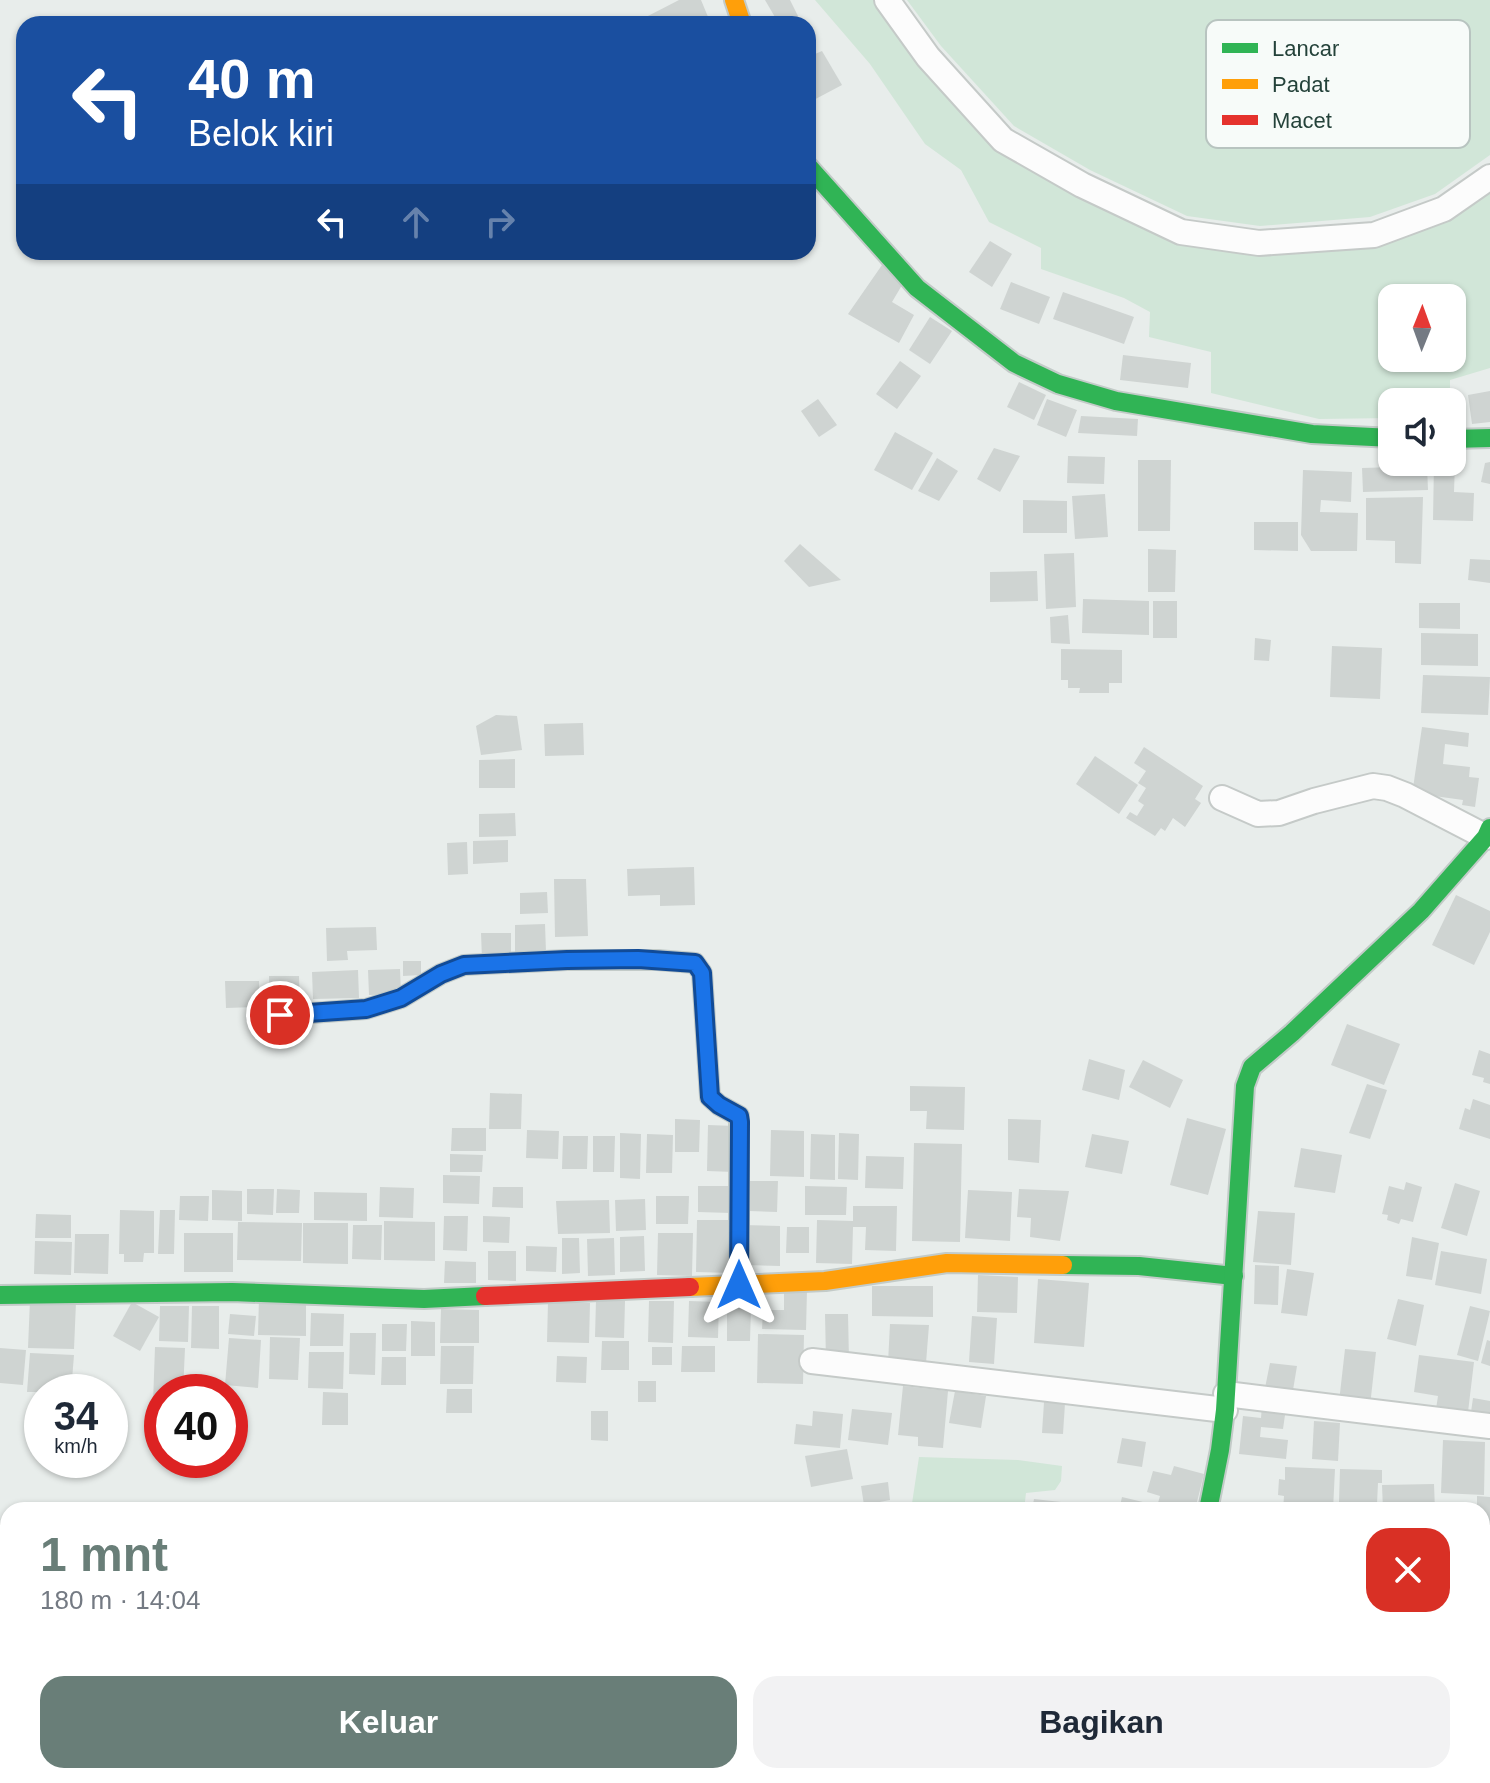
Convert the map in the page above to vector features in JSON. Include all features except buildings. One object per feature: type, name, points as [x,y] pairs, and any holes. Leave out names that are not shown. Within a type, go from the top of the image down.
[{"type":"street","points":[[887,0],[928,57],[1003,140],[1082,185],[1181,232],[1259,243],[1374,235],[1444,209],[1490,177]]},
{"type":"street","points":[[816,175],[917,288],[1014,363],[1058,384],[1116,401],[1312,434],[1378,437]]},
{"type":"street","points":[[1466,439],[1490,438]]},
{"type":"street","points":[[1210,1502],[1225,1402],[1245,1086],[1252,1067],[1421,911],[1489,834],[1405,795],[1373,786],[1279,813],[1258,814],[1222,798]]},
{"type":"street","points":[[257,1017],[366,1009],[401,998],[441,974],[464,965],[638,959],[695,963],[702,973],[710,1097],[739,1116],[740,1122],[739,1285]]},
{"type":"street","points":[[0,1295],[232,1292],[424,1299],[825,1281],[947,1263],[1139,1266],[1234,1276]]},
{"type":"street","points":[[812,1361],[1490,1426]]},
{"type":"green space","points":[[815,0],[882,0],[1001,143],[1180,236],[1375,239],[1490,182],[1490,368],[1450,380],[1450,388],[1378,388],[1378,418],[1319,419],[1211,393],[1211,352],[1149,337],[1150,312],[1124,298],[1041,269],[1041,248],[989,222],[961,170],[925,144],[870,64]]},
{"type":"green space","points":[[907,0],[1490,0],[1490,155],[1435,194],[1370,217],[1260,226],[1187,216],[1090,170],[1014,126],[941,46]]},
{"type":"green space","points":[[919,1457],[1018,1460],[1062,1466],[1061,1481],[1055,1490],[1026,1493],[1025,1502],[912,1502]]},
{"type":"traffic: fast","points":[[816,175],[917,288],[1014,363],[1058,384],[1116,401],[1312,434],[1378,437]]},
{"type":"traffic: fast","points":[[1466,439],[1490,438]]},
{"type":"traffic: fast","points":[[1210,1502],[1225,1410],[1245,1086],[1252,1067],[1421,911],[1486,837],[1490,828]]},
{"type":"traffic: fast","points":[[657,960],[695,963],[702,973],[710,1097],[739,1116],[739,1285]]},
{"type":"traffic: fast","points":[[1063,1265],[1139,1266],[1234,1276]]},
{"type":"traffic: fast","points":[[0,1295],[232,1292],[424,1299],[485,1296]]},
{"type":"traffic: slow","points":[[734,0],[739,16]]},
{"type":"traffic: slow","points":[[257,1017],[366,1009],[401,998],[441,974],[464,965],[657,960]]},
{"type":"traffic: slow","points":[[690,1287],[825,1281],[947,1263],[1063,1265]]},
{"type":"traffic: jam","points":[[485,1296],[690,1287]]},
{"type":"route","points":[[280,1015],[366,1009],[401,998],[441,974],[464,965],[638,959],[695,963],[702,973],[710,1097],[739,1116],[740,1122],[739,1285]]}]
